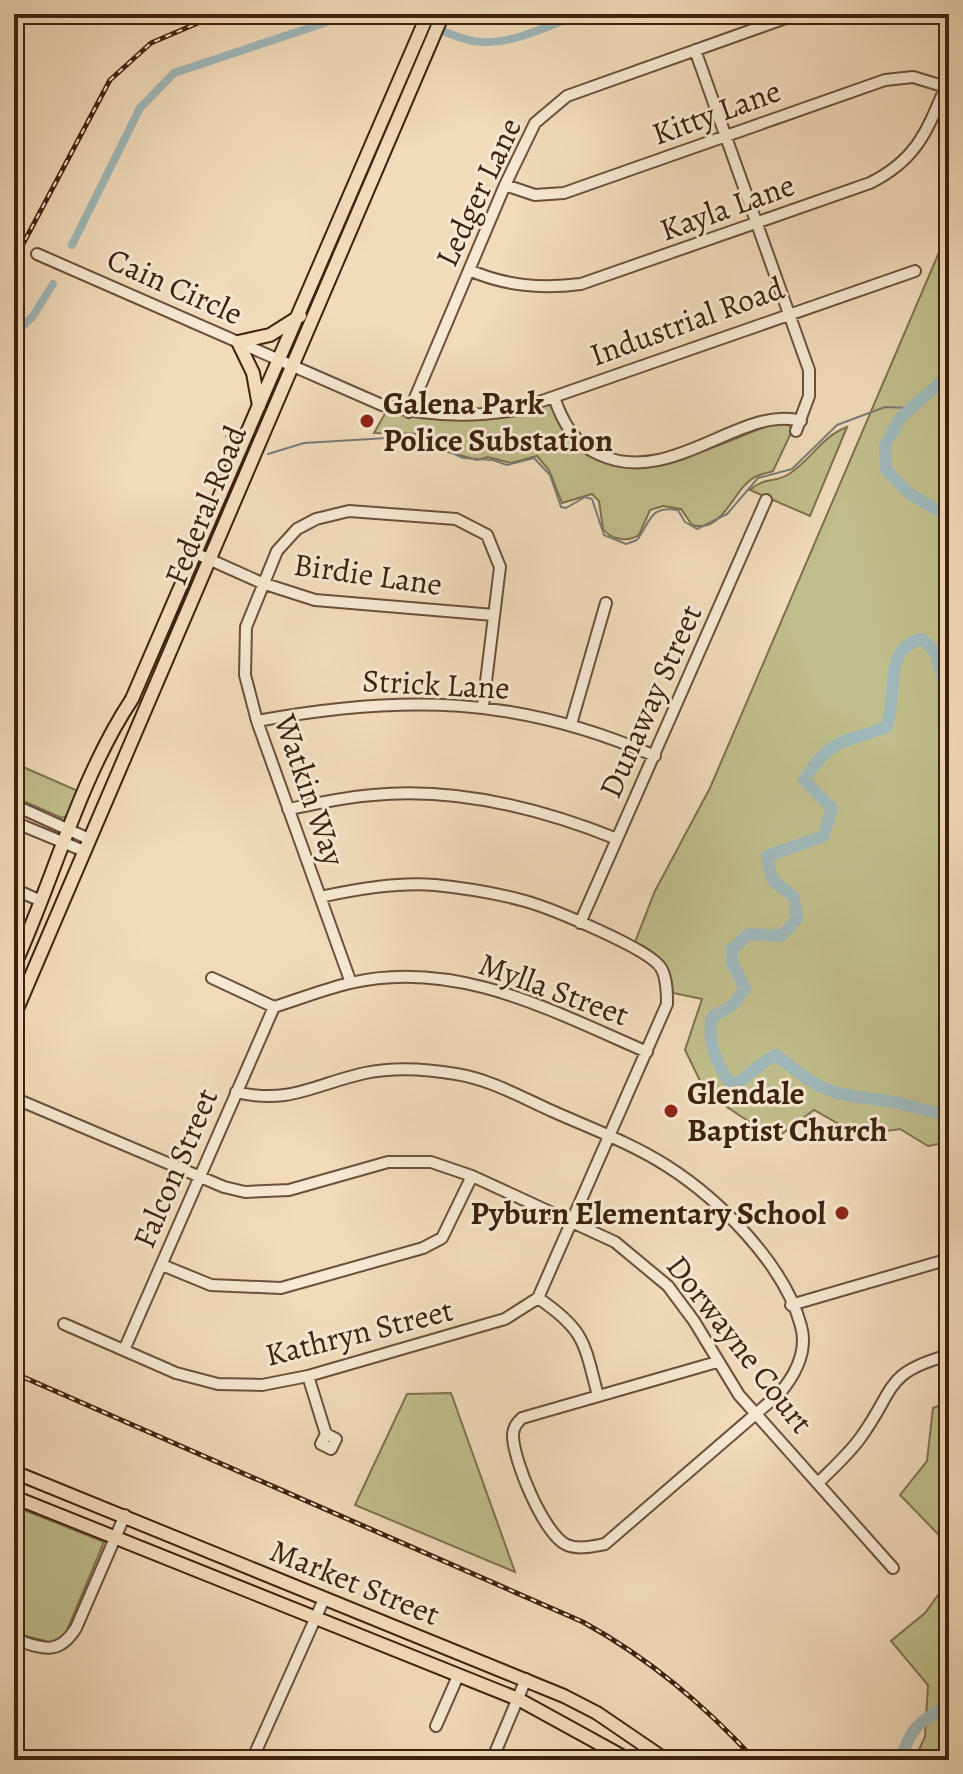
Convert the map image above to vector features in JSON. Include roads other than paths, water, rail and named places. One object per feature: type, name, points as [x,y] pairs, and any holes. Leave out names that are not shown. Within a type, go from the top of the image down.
[{"type":"main road","name":"Federal Road","points":[[14,966],[118,720],[136,689],[195,553],[208,516],[259,409],[287,363],[300,316],[390,140],[424,41],[428,14]]},
{"type":"main road","name":"Federal Road","points":[[14,1016],[18,996],[153,697],[211,560],[287,363],[330,262],[377,134],[424,41],[443,14]]},
{"type":"main road","points":[[377,134],[390,140]]},
{"type":"main road","points":[[259,409],[253,373],[238,342],[270,335],[300,316]]},
{"type":"main road","points":[[136,689],[153,697]]},
{"type":"main road","name":"Market Street","points":[[14,1472],[526,1679],[597,1713],[666,1760]]},
{"type":"main road","name":"Market Street","points":[[14,1497],[518,1699],[629,1760]]},
{"type":"main road","points":[[215,1579],[225,1556]]},
{"type":"main road","points":[[406,1654],[414,1635]]},
{"type":"street","name":"Ledger Lane","points":[[409,412],[528,134],[551,107],[576,93],[797,14]]},
{"type":"street","points":[[554,397],[561,417],[580,442],[607,459],[628,464],[653,462],[777,418],[798,426],[810,384],[790,312],[695,50]]},
{"type":"street","name":"Kitty Lane","points":[[505,185],[535,195],[564,193],[885,80],[913,77],[947,83]]},
{"type":"street","name":"Kayla Lane","points":[[469,270],[500,281],[544,288],[581,284],[892,172],[918,146],[947,83]]},
{"type":"street","name":"Cain Circle","points":[[37,254],[287,363]]},
{"type":"street","name":"Industrial Road","points":[[287,363],[382,405],[409,412],[464,416],[495,413],[554,397],[790,312],[915,271]]},
{"type":"street","name":"Dunaway Street","points":[[580,923],[766,500]]},
{"type":"street","name":"Watkin Way","points":[[351,983],[257,721],[243,651],[251,610],[286,539],[306,523],[349,511],[456,519],[487,535],[498,556],[483,706]]},
{"type":"street","name":"Birdie Lane","points":[[195,553],[262,583],[315,600],[494,615]]},
{"type":"street","points":[[571,724],[606,603]]},
{"type":"street","name":"Strick Lane","points":[[257,721],[333,707],[394,702],[483,706],[571,724],[655,756]]},
{"type":"street","points":[[288,809],[371,795],[461,796],[562,817],[617,839]]},
{"type":"street","points":[[14,805],[71,830],[86,845]]},
{"type":"street","points":[[14,822],[65,845],[86,845]]},
{"type":"street","points":[[320,897],[365,887],[432,885],[527,902],[645,953],[657,964],[666,989],[667,1004],[538,1298],[569,1319],[585,1347],[598,1396]]},
{"type":"street","points":[[14,889],[41,901]]},
{"type":"street","name":"Mylla Street","points":[[274,1007],[351,983],[408,977],[463,981],[522,998],[647,1052]]},
{"type":"street","points":[[212,978],[274,1007]]},
{"type":"street","name":"Falcon Street","points":[[124,1350],[274,1007]]},
{"type":"street","points":[[236,1092],[280,1098],[367,1073],[428,1069],[461,1074],[495,1085],[610,1136],[666,1165],[723,1210],[770,1267],[801,1327],[802,1343],[796,1370],[780,1393],[605,1544],[569,1546],[552,1535],[543,1522],[515,1447],[514,1426],[522,1418],[717,1362]]},
{"type":"street","name":"Dorwayne Court","points":[[14,1098],[201,1178],[245,1192],[289,1190],[388,1162],[431,1162],[472,1176],[615,1242],[654,1271],[688,1312],[717,1362],[755,1414],[893,1568]]},
{"type":"street","points":[[162,1265],[211,1285],[281,1288],[423,1248],[442,1238],[472,1176]]},
{"type":"street","points":[[791,1305],[949,1259]]},
{"type":"street","name":"Kathryn Street","points":[[64,1324],[176,1373],[218,1384],[262,1385],[308,1376],[505,1319],[538,1298]]},
{"type":"street","points":[[818,1483],[856,1445],[899,1376],[919,1363],[949,1355]]},
{"type":"street","points":[[308,1376],[326,1434]]},
{"type":"street","points":[[14,1639],[44,1649],[65,1644],[76,1628],[125,1515]]},
{"type":"street","points":[[252,1760],[324,1599]]},
{"type":"street","points":[[436,1726],[458,1676]]},
{"type":"street","points":[[492,1760],[526,1679]]},
{"type":"waterway","points":[[72,245],[140,108],[174,73],[351,14]]},
{"type":"waterway","points":[[401,14],[479,42],[524,36],[580,14]]},
{"type":"waterway","points":[[14,334],[33,316],[53,284]]},
{"type":"waterway","points":[[949,375],[901,417],[885,445],[886,470],[909,493],[949,517]]},
{"type":"waterway","points":[[268,454],[304,443],[420,436],[427,440],[431,451],[438,446],[463,458],[493,460],[507,465],[534,458],[550,475],[561,507],[566,508],[585,497],[592,499],[604,535],[626,544],[637,540],[652,516],[661,510],[678,510],[685,522],[697,529],[727,514],[758,478],[792,469],[837,425],[885,407],[911,408]]},
{"type":"waterway","points":[[226,436],[236,440]]},
{"type":"waterway","points":[[949,699],[935,652],[922,639],[909,644],[896,663],[886,727],[839,743],[814,766],[804,780],[832,808],[824,836],[767,856],[772,880],[794,897],[797,919],[781,936],[749,934],[732,949],[732,963],[745,988],[733,1005],[712,1017],[711,1027],[714,1053],[732,1086],[776,1055],[828,1090],[949,1114]]},
{"type":"waterway","points":[[901,1760],[912,1732],[949,1705]]},
{"type":"railway","points":[[14,261],[110,80],[151,43],[219,14]]},
{"type":"railway","points":[[14,1373],[583,1622],[631,1651],[675,1684],[755,1760]]},
{"type":"place","name":"Galena Park Police Substation","points":[[367,421]]},
{"type":"place","name":"Glendale Baptist Church","points":[[671,1111]]},
{"type":"place","name":"Pyburn Elementary School","points":[[842,1213]]}]
